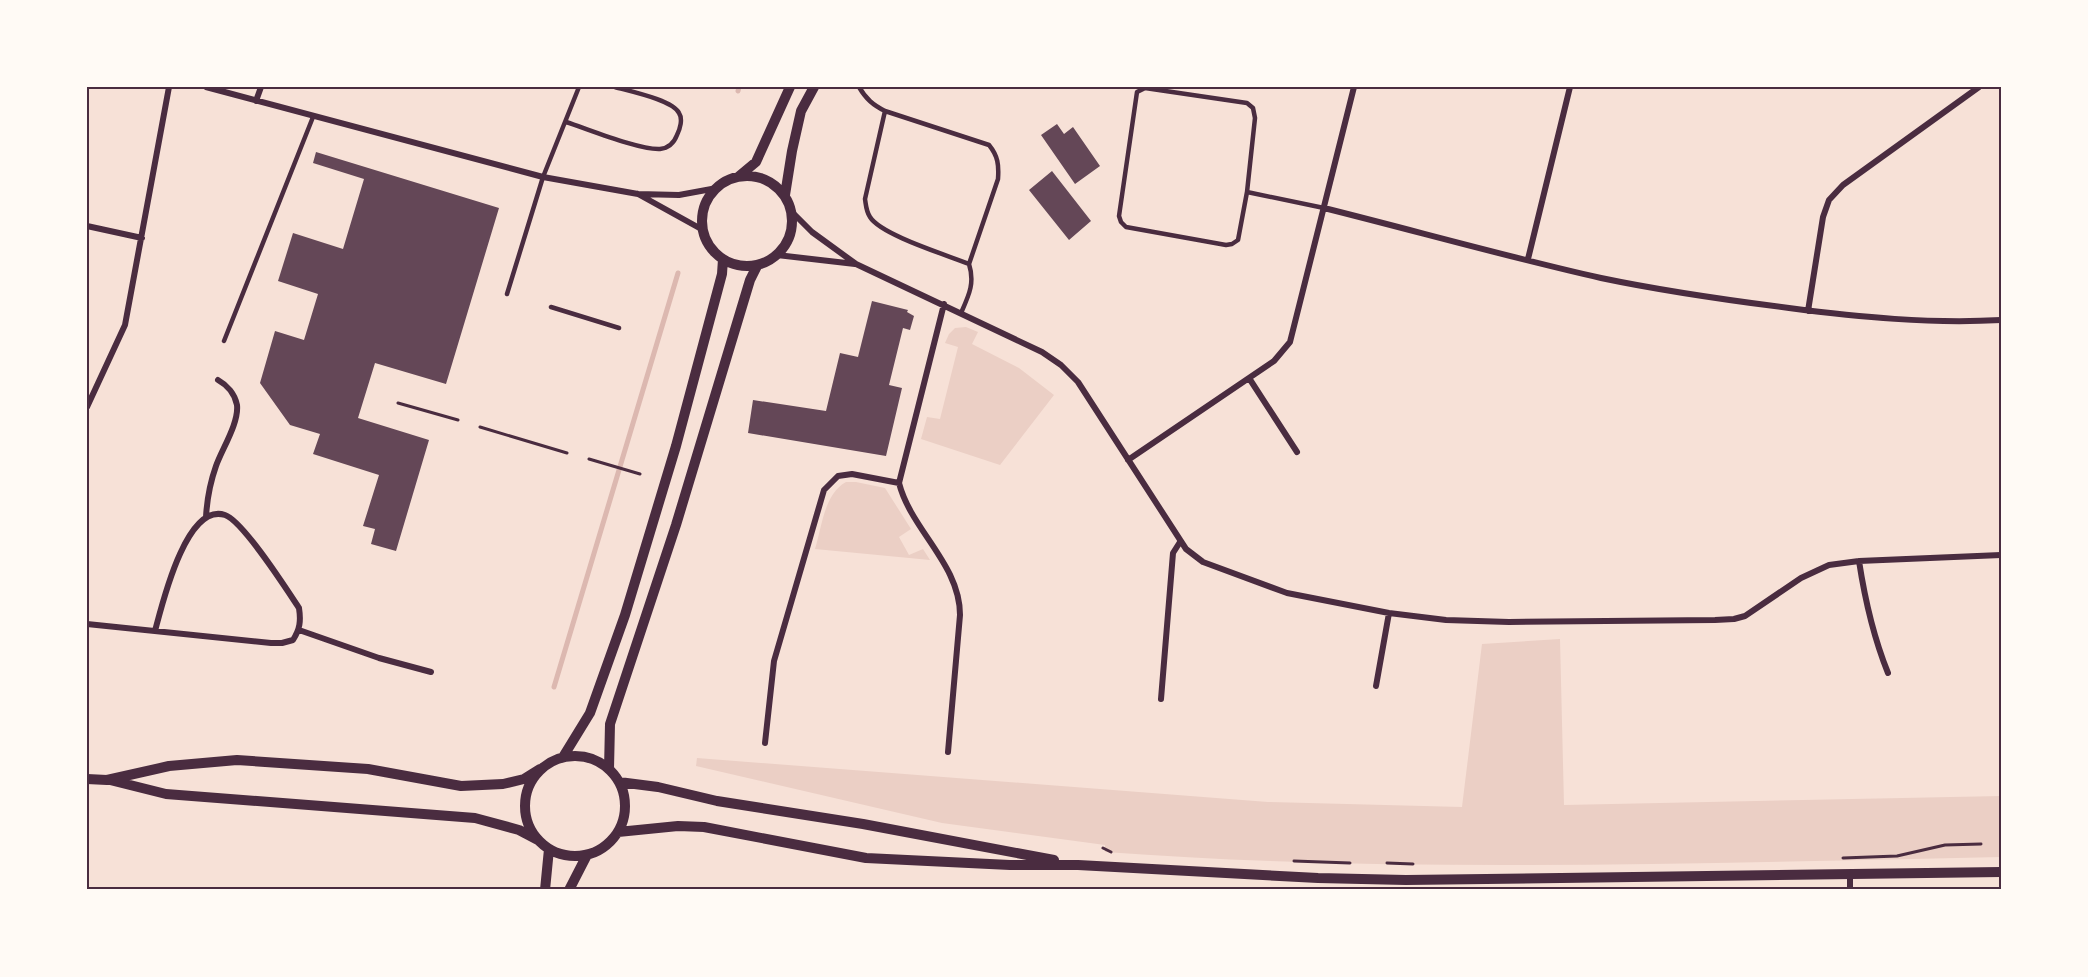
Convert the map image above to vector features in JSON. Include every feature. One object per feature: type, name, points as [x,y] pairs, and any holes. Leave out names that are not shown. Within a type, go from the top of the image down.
[{"type":"street","points":[[88,404],[125,326],[169,87]]},
{"type":"street","points":[[206,87],[543,177],[638,194],[679,195],[717,188],[738,177],[756,162],[790,87]]},
{"type":"street","points":[[256,101],[261,87]]},
{"type":"street","points":[[785,195],[801,111],[814,87]]},
{"type":"street","points":[[1128,460],[1249,378],[1280,355],[1290,342],[1354,87]]},
{"type":"street","points":[[1528,259],[1570,87]]},
{"type":"street","points":[[1808,311],[1822,217],[1829,200],[1843,185],[1979,87]]},
{"type":"street","points":[[738,177],[762,178],[772,183],[785,195],[792,212],[812,232],[856,264],[1042,352],[1061,365],[1078,382],[1180,542],[1203,562],[1281,590],[1389,613],[1446,620],[1509,622],[1734,619],[1752,612],[1815,571],[1829,565],[1859,561],[2001,555]]},
{"type":"street","points":[[717,188],[705,207],[702,219],[703,230],[707,242],[714,251],[733,264],[756,266],[768,262],[777,255],[790,236],[792,212]]},
{"type":"street","points":[[638,194],[703,230]]},
{"type":"street","points":[[1324,208],[1601,278],[1649,287],[1808,311],[1890,319],[1965,322],[2001,320]]},
{"type":"street","points":[[87,226],[142,238]]},
{"type":"street","points":[[777,255],[856,264]]},
{"type":"street","points":[[563,757],[590,713],[625,615],[676,446],[720,283],[723,259]]},
{"type":"street","points":[[609,769],[610,724],[676,525],[756,266]]},
{"type":"street","points":[[944,304],[899,483],[903,500],[951,577],[958,595],[960,615],[948,752]]},
{"type":"street","points":[[1249,378],[1297,452]]},
{"type":"street","points":[[206,517],[211,480],[236,417],[237,404],[225,384],[218,380]]},
{"type":"street","points":[[765,743],[774,661],[824,490],[838,476],[852,474],[899,483]]},
{"type":"street","points":[[87,624],[271,643],[293,640],[299,630],[301,618],[299,608],[240,526],[225,515],[215,514],[198,523],[189,536],[175,565],[155,631]]},
{"type":"street","points":[[1161,699],[1173,553],[1180,542]]},
{"type":"street","points":[[1859,561],[1865,601],[1888,673]]},
{"type":"street","points":[[1376,686],[1389,613]]},
{"type":"street","points":[[299,630],[379,658],[430,672]]},
{"type":"street","points":[[87,780],[107,780],[169,766],[237,760],[368,770],[461,786],[503,784],[524,778],[551,761],[576,755],[589,757],[609,769],[619,782],[624,794],[625,807],[618,832],[610,843],[586,855],[574,856],[549,849],[519,830],[475,818],[166,794],[107,780]]},
{"type":"street","points":[[538,840],[528,824],[525,804],[532,779],[540,769]]},
{"type":"street","points":[[619,782],[658,787],[717,801],[863,824],[1078,865]]},
{"type":"street","points":[[618,832],[678,826],[704,827],[866,858],[1406,880],[2001,872]]},
{"type":"street","points":[[545,890],[549,849]]},
{"type":"street","points":[[569,890],[586,855]]},
{"type":"street","points":[[1850,874],[1850,890]]},
{"type":"lane","points":[[507,294],[543,177],[579,87]]},
{"type":"lane","points":[[566,122],[647,148],[665,148],[672,144],[676,139],[681,121],[679,113],[672,105],[615,87]]},
{"type":"lane","points":[[860,87],[864,97],[885,111],[982,142],[989,145],[996,153],[999,166],[998,179],[969,264],[972,288],[961,313]]},
{"type":"lane","points":[[1145,88],[1247,103],[1253,108],[1255,118],[1247,192],[1238,240],[1232,244],[1126,227],[1119,216],[1137,92],[1145,88]]},
{"type":"lane","points":[[885,111],[865,199],[866,210],[871,219],[886,231],[969,264]]},
{"type":"lane","points":[[224,341],[313,117]]},
{"type":"lane","points":[[1247,192],[1324,208]]},
{"type":"lane","points":[[551,307],[619,328]]},
{"type":"path","points":[[398,403],[458,420]]},
{"type":"path","points":[[480,427],[567,453]]},
{"type":"path","points":[[589,459],[640,474]]},
{"type":"path","points":[[1836,858],[1897,856],[1945,845],[1981,844]]},
{"type":"path","points":[[1103,848],[1110,852],[1120,852]]},
{"type":"path","points":[[1287,860],[1356,863]]},
{"type":"path","points":[[1379,863],[1415,864]]},
{"type":"shaded area","points":[[966,327],[978,332],[972,344],[1019,368],[1054,395],[1000,465],[921,439],[927,417],[940,419],[958,347],[945,343],[955,328]]},
{"type":"shaded area","points":[[846,482],[885,488],[911,529],[899,537],[909,555],[923,549],[930,560],[815,549],[828,503],[839,487]]},
{"type":"shaded area","points":[[1560,639],[1564,805],[2001,796],[2001,857],[1665,864],[1441,865],[1217,859],[1105,852],[1105,845],[942,823],[696,766],[697,758],[1268,802],[1462,807],[1482,644]]},
{"type":"building","points":[[1057,124],[1064,134],[1073,127],[1100,166],[1075,184],[1041,135]]},
{"type":"building","points":[[316,152],[499,208],[446,384],[375,363],[358,418],[429,440],[396,551],[371,544],[375,529],[363,526],[379,475],[313,454],[320,434],[290,425],[260,383],[275,331],[304,340],[318,294],[278,281],[293,233],[343,249],[364,179],[313,163]]},
{"type":"building","points":[[1052,171],[1091,221],[1069,240],[1029,190]]},
{"type":"building","points":[[872,301],[908,310],[907,312],[914,316],[910,330],[903,328],[889,385],[902,388],[886,456],[748,433],[753,400],[826,411],[840,353],[858,357]]},
{"type":"waterway","points":[[738,91],[739,87]]},
{"type":"waterway","points":[[554,687],[678,273]]}]
